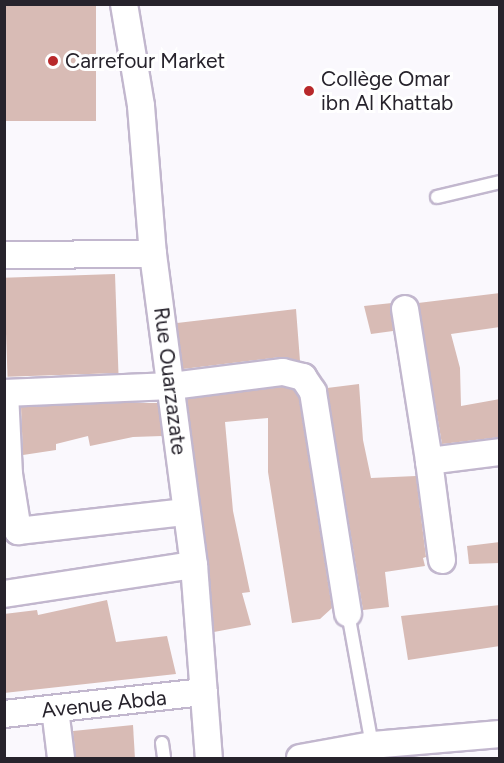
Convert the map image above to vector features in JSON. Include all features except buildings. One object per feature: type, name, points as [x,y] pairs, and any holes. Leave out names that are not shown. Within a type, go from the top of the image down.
[{"type":"street","name":"Rue Ouarzazate","points":[[124,4],[141,106],[153,254],[194,565],[209,759]]},
{"type":"street","points":[[4,255],[153,254]]},
{"type":"street","points":[[405,309],[442,560]]},
{"type":"street","points":[[186,512],[18,531],[9,474],[5,393],[172,386],[294,372],[310,385],[348,613]]},
{"type":"street","points":[[429,461],[500,452]]},
{"type":"street","points":[[4,594],[194,565]]},
{"type":"street","name":"Avenue Abda","points":[[4,714],[204,692]]},
{"type":"street","points":[[55,709],[62,759]]},
{"type":"street","points":[[306,758],[372,745],[500,734]]},
{"type":"lane","points":[[437,197],[500,182]]},
{"type":"lane","points":[[348,613],[372,745]]},
{"type":"lane","points":[[162,743],[164,759]]},
{"type":"place","name":"Carrefour Market","points":[[53,61]]},
{"type":"place","name":"Collège Omar ibn Al Khattab","points":[[309,91]]}]
